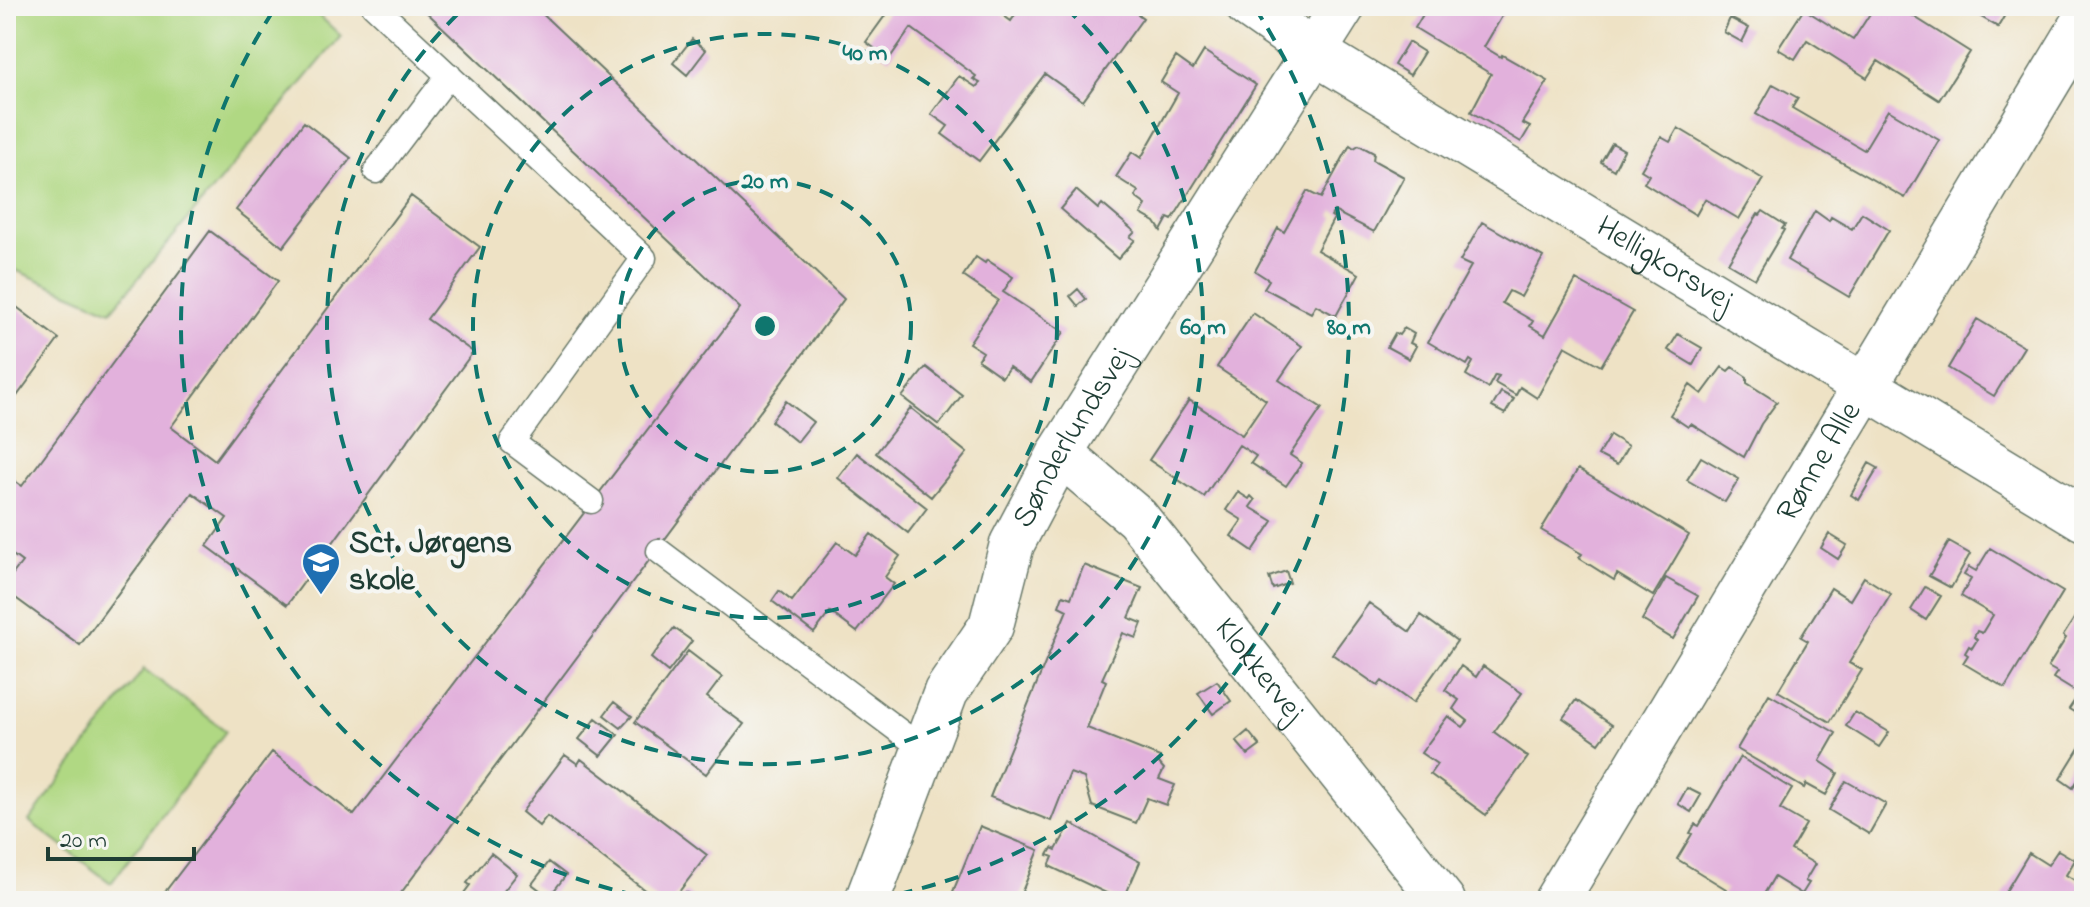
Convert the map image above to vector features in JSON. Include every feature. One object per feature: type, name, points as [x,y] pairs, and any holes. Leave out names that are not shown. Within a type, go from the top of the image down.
[{"type":"street","name":"Helligkorsvej","points":[[1248,6],[1314,52],[1865,389],[2084,519]]},
{"type":"street","name":"Sønderlundsvej","points":[[867,901],[946,692],[991,626],[1012,544],[1060,453],[1343,6]]},
{"type":"street","name":"Rønne Alle","points":[[1556,901],[2084,22]]},
{"type":"street","name":"Klokkervej","points":[[1060,453],[1137,518],[1443,901]]},
{"type":"lane","points":[[374,6],[644,258],[512,442],[591,501]]},
{"type":"lane","points":[[376,171],[449,75]]},
{"type":"lane","points":[[659,551],[923,749]]},
{"type":"green space","points":[[6,6],[309,6],[341,36],[111,311],[6,266]]},
{"type":"green space","points":[[144,669],[226,731],[111,883],[29,821]]},
{"type":"building","points":[[420,6],[534,6],[844,299],[395,901],[158,901],[272,752],[354,815],[740,308]]},
{"type":"building","points":[[892,6],[990,6],[1011,21],[1021,6],[1127,6],[1143,18],[1083,101],[1045,74],[979,161],[942,134],[948,126],[931,114],[959,76],[976,87],[980,83],[973,79],[976,76],[911,28],[889,59],[866,42]]},
{"type":"building","points":[[1428,6],[1508,6],[1484,47],[1548,81],[1522,123],[1530,127],[1521,142],[1471,112],[1491,74],[1415,28]]},
{"type":"building","points":[[1875,6],[1897,6],[1970,52],[1939,100],[1878,61],[1867,78],[1807,40],[1795,59],[1778,49],[1804,9],[1853,40]]},
{"type":"building","points":[[1963,6],[2010,6],[1998,27]]},
{"type":"building","points":[[1730,18],[1749,28],[1742,42],[1724,32]]},
{"type":"building","points":[[692,39],[706,50],[687,75],[673,63]]},
{"type":"building","points":[[1408,42],[1424,52],[1410,75],[1394,65]]},
{"type":"building","points":[[1204,51],[1256,85],[1172,220],[1168,218],[1161,231],[1155,222],[1141,214],[1146,205],[1135,197],[1138,191],[1116,177],[1132,152],[1141,158],[1178,93],[1161,82],[1176,57],[1193,69]]},
{"type":"building","points":[[1773,84],[1798,98],[1792,108],[1864,150],[1888,110],[1939,140],[1905,198],[1756,114]]},
{"type":"building","points":[[304,122],[351,158],[283,247],[236,210]]},
{"type":"building","points":[[1678,128],[1763,179],[1739,219],[1705,199],[1696,215],[1644,183],[1649,175],[1641,170],[1661,137],[1670,142]]},
{"type":"building","points":[[1612,143],[1624,150],[1614,170],[1601,162]]},
{"type":"building","points":[[1350,145],[1354,148],[1359,145],[1374,153],[1373,160],[1404,177],[1374,232],[1334,211],[1331,216],[1334,218],[1317,250],[1359,274],[1336,316],[1316,305],[1311,313],[1264,288],[1269,280],[1255,271],[1278,228],[1284,232],[1307,191],[1321,198]]},
{"type":"building","points":[[1076,190],[1098,209],[1102,204],[1135,232],[1130,237],[1135,240],[1118,259],[1060,209]]},
{"type":"building","points":[[411,196],[480,247],[427,319],[473,352],[287,605],[207,546],[227,518],[192,493],[80,645],[6,591],[6,583],[22,562],[6,550],[6,475],[22,486],[210,231],[278,281],[171,427],[215,460]]},
{"type":"building","points":[[1763,211],[1785,225],[1755,279],[1728,263],[1758,214]]},
{"type":"building","points":[[1815,211],[1829,221],[1831,217],[1852,229],[1862,213],[1889,230],[1849,297],[1787,260]]},
{"type":"building","points":[[1482,222],[1543,257],[1521,297],[1509,291],[1502,303],[1533,321],[1530,326],[1545,335],[1576,280],[1633,312],[1601,366],[1565,346],[1537,398],[1520,387],[1516,395],[1495,383],[1499,376],[1495,375],[1488,388],[1466,375],[1473,362],[1470,360],[1467,365],[1428,342],[1471,266],[1460,261]]},
{"type":"building","points":[[976,257],[985,263],[987,260],[1013,277],[1003,292],[1064,332],[1031,382],[1009,367],[1002,377],[978,360],[983,352],[969,343],[998,300],[963,276]]},
{"type":"building","points":[[1078,289],[1086,299],[1078,306],[1070,296]]},
{"type":"building","points":[[6,299],[59,339],[6,411]]},
{"type":"building","points":[[1253,313],[1302,346],[1279,380],[1322,408],[1290,455],[1302,463],[1286,486],[1251,463],[1256,456],[1239,445],[1204,497],[1149,460],[1189,400],[1242,435],[1266,400],[1217,367]]},
{"type":"building","points":[[1977,319],[2024,347],[1994,396],[1948,368]]},
{"type":"building","points":[[1404,328],[1414,334],[1410,343],[1416,346],[1409,359],[1387,347],[1395,333],[1399,335]]},
{"type":"building","points":[[1678,334],[1702,348],[1693,365],[1668,350]]},
{"type":"building","points":[[926,367],[962,395],[939,425],[902,397]]},
{"type":"building","points":[[1722,367],[1728,371],[1732,367],[1747,377],[1747,383],[1777,402],[1761,424],[1744,457],[1691,424],[1688,427],[1670,415],[1690,385],[1702,394]]},
{"type":"building","points":[[1501,392],[1514,399],[1505,414],[1492,407]]},
{"type":"building","points":[[786,401],[813,422],[797,442],[771,421]]},
{"type":"building","points":[[911,408],[967,453],[931,497],[876,453]]},
{"type":"building","points":[[1610,435],[1628,446],[1617,465],[1598,455]]},
{"type":"building","points":[[857,453],[927,508],[908,533],[838,478]]},
{"type":"building","points":[[1701,457],[1739,479],[1725,502],[1687,480]]},
{"type":"building","points":[[1869,463],[1878,468],[1859,500],[1851,495]]},
{"type":"building","points":[[1578,469],[1689,535],[1653,596],[1617,574],[1614,580],[1579,558],[1582,554],[1541,530]]},
{"type":"building","points":[[1238,492],[1249,499],[1251,496],[1255,500],[1250,507],[1273,521],[1253,551],[1231,536],[1242,520],[1226,510]]},
{"type":"building","points":[[871,534],[900,556],[885,577],[894,584],[857,632],[830,612],[814,633],[772,601],[779,591],[792,601],[837,542],[855,555]]},
{"type":"building","points":[[1829,534],[1847,545],[1838,559],[1821,548]]},
{"type":"building","points":[[1949,542],[1970,554],[1951,588],[1929,576]]},
{"type":"building","points":[[1990,548],[2063,592],[2005,688],[1963,663],[1969,646],[1972,648],[1977,640],[1974,637],[1977,631],[1982,633],[1993,615],[1961,596],[1971,579],[1964,575],[1969,567],[1976,571]]},
{"type":"building","points":[[1084,565],[1142,588],[1129,618],[1142,623],[1136,638],[1123,633],[1102,679],[1106,681],[1087,728],[1160,757],[1158,762],[1164,769],[1159,779],[1175,785],[1166,805],[1147,798],[1136,823],[1092,806],[1084,778],[1070,773],[1051,821],[990,797],[1067,610],[1059,606],[1063,595],[1071,598]]},
{"type":"building","points":[[1286,571],[1290,583],[1273,589],[1269,577]]},
{"type":"building","points":[[1864,577],[1891,594],[1849,663],[1862,670],[1830,722],[1778,691],[1808,641],[1801,637],[1831,588],[1850,600]]},
{"type":"building","points":[[1666,578],[1698,596],[1673,639],[1642,620]]},
{"type":"building","points":[[1925,587],[1941,596],[1926,620],[1911,610]]},
{"type":"building","points":[[1369,603],[1410,632],[1421,615],[1457,641],[1413,703],[1382,681],[1378,686],[1332,654]]},
{"type":"building","points":[[2084,603],[2084,684],[2080,689],[2084,692],[2084,718],[2069,709],[2079,694],[2053,678],[2057,672],[2048,667]]},
{"type":"building","points":[[674,628],[692,641],[668,672],[651,658]]},
{"type":"building","points":[[688,651],[722,677],[707,697],[744,724],[706,774],[635,722]]},
{"type":"building","points":[[1461,666],[1476,677],[1483,666],[1522,693],[1494,732],[1528,757],[1486,815],[1430,774],[1437,764],[1421,753],[1448,716],[1463,727],[1468,721],[1453,709],[1459,700],[1445,690]]},
{"type":"building","points":[[1217,681],[1231,701],[1213,714],[1198,693]]},
{"type":"building","points":[[1769,694],[1836,733],[1820,761],[1838,773],[1826,795],[1806,784],[1804,788],[1737,749]]},
{"type":"building","points":[[1576,700],[1612,725],[1599,743],[1563,718]]},
{"type":"building","points":[[614,702],[632,716],[621,728],[604,715]]},
{"type":"building","points":[[1855,712],[1889,732],[1879,747],[1846,726]]},
{"type":"building","points":[[596,718],[618,735],[601,756],[579,739]]},
{"type":"building","points":[[1248,731],[1260,746],[1248,755],[1236,741]]},
{"type":"building","points":[[2084,740],[2084,778],[2080,776],[2073,788],[2060,779]]},
{"type":"building","points":[[565,755],[578,764],[581,759],[707,855],[672,901],[659,901],[547,816],[539,826],[522,812]]},
{"type":"building","points":[[1740,757],[1792,789],[1780,809],[1806,824],[1791,850],[1815,864],[1805,881],[1809,883],[1802,894],[1774,877],[1760,901],[1719,901],[1726,889],[1677,859],[1695,824],[1699,826]]},
{"type":"building","points":[[1846,781],[1886,804],[1869,834],[1829,810]]},
{"type":"building","points":[[1687,788],[1701,795],[1691,812],[1678,804]]},
{"type":"building","points":[[1071,823],[1140,862],[1123,901],[1049,866],[1053,857],[1048,855],[1052,848],[1056,850]]},
{"type":"building","points":[[980,826],[1039,850],[1019,899],[1024,901],[967,901],[952,894]]},
{"type":"building","points":[[2058,850],[2075,860],[2066,875],[2084,886],[2084,901],[2000,901],[2029,853],[2048,865]]},
{"type":"building","points":[[491,853],[517,874],[496,901],[458,901],[470,885],[467,883]]},
{"type":"building","points":[[549,862],[566,875],[549,897],[532,884]]},
{"type":"building","points":[[686,892],[698,901],[679,901]]},
{"type":"place","name":"Sct. Jørgens skole","points":[[321,596]]}]
